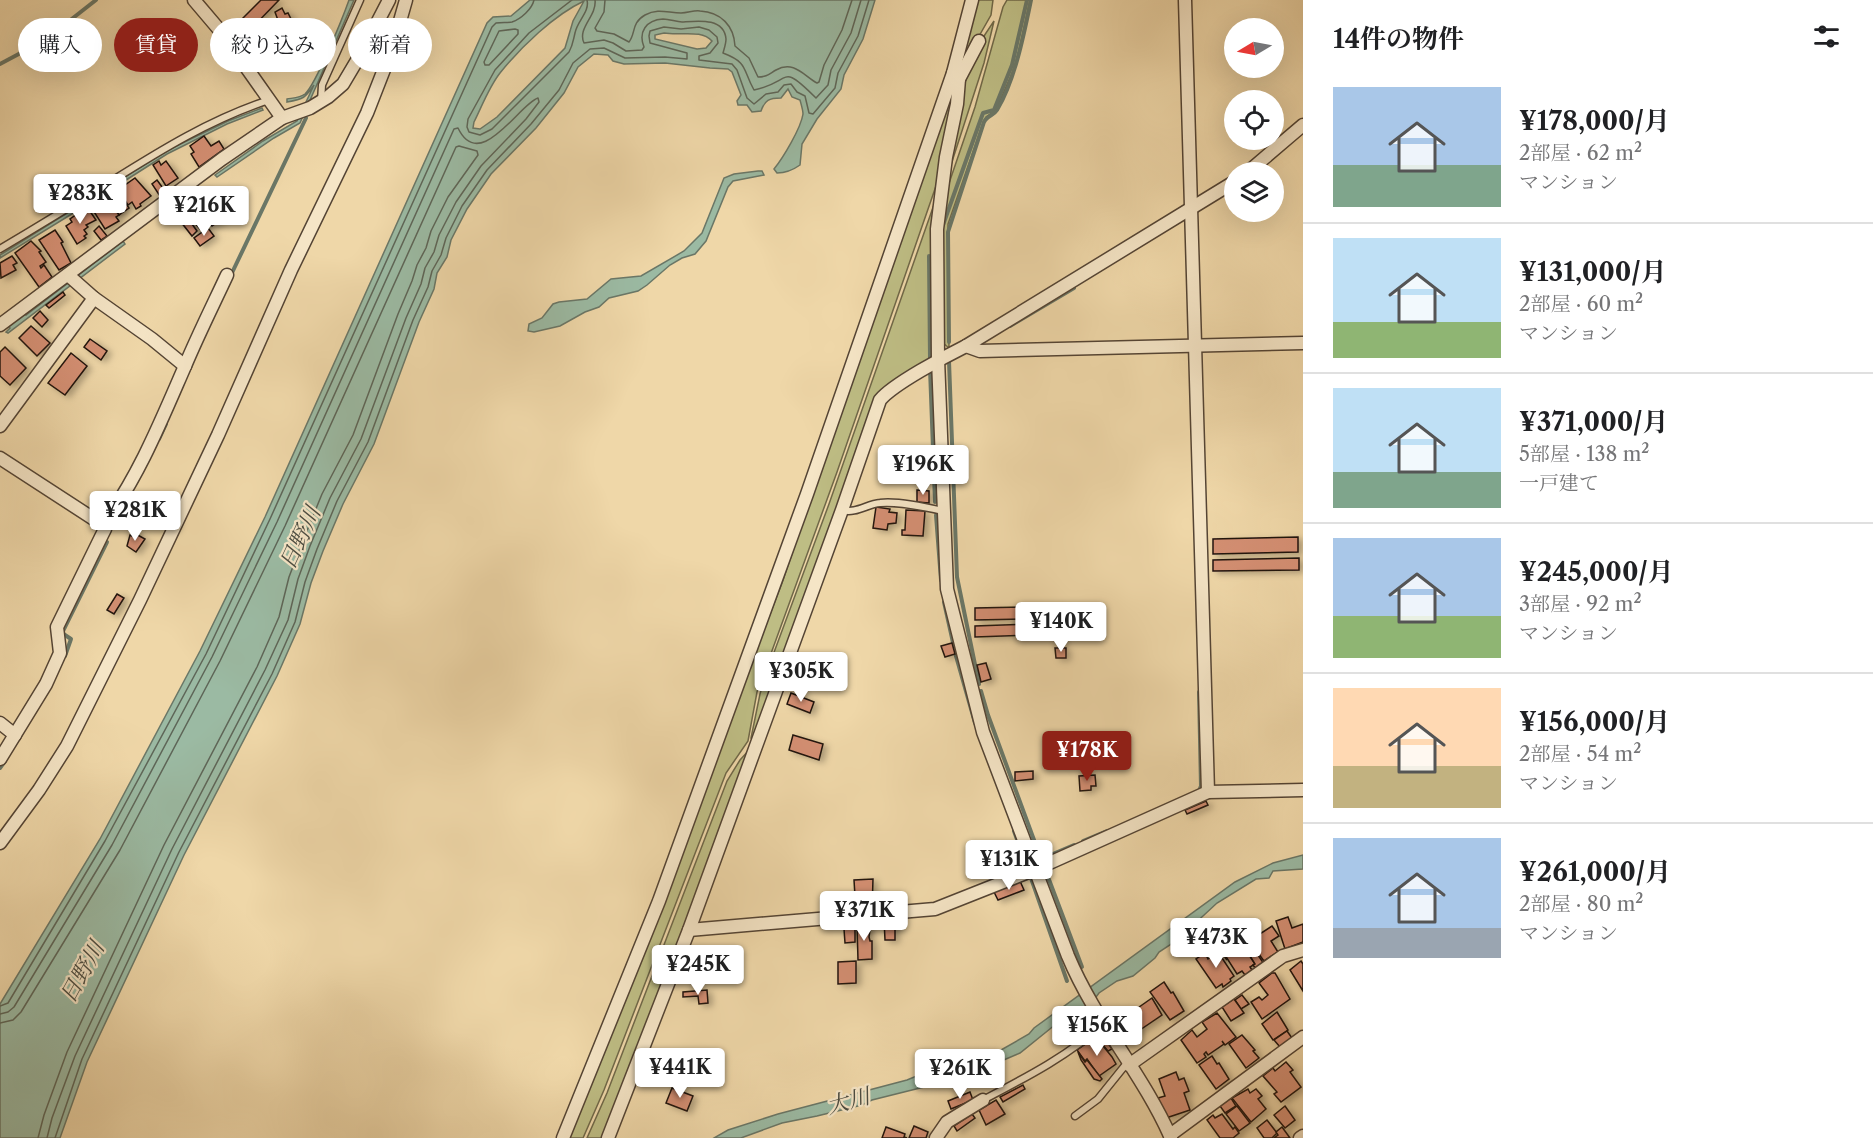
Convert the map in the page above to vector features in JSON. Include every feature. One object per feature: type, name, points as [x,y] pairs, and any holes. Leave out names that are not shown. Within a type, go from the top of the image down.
[{"type":"street","points":[[194,0],[222,33],[282,118]]},
{"type":"street","points":[[0,325],[72,278],[222,159],[282,118],[310,107],[343,84],[388,0]]},
{"type":"street","points":[[0,843],[39,790],[67,746],[145,590],[218,435],[286,280],[367,113],[392,49],[406,0]]},
{"type":"street","points":[[563,1138],[659,901],[807,494],[956,76],[972,0]]},
{"type":"street","points":[[1185,0],[1208,792]]},
{"type":"street","points":[[979,41],[956,76],[957,104],[946,157],[937,229],[938,360],[946,589],[983,732],[1077,980],[1171,1137],[1303,1037]]},
{"type":"street","points":[[1260,162],[1303,125]]},
{"type":"street","points":[[608,1138],[689,930],[880,400],[888,392],[938,360],[966,346],[1224,188]]},
{"type":"street","points":[[103,525],[121,501],[153,439],[227,275]]},
{"type":"street","points":[[72,278],[94,298],[152,339],[185,366]]},
{"type":"street","points":[[0,426],[94,298]]},
{"type":"street","points":[[966,346],[980,351],[1303,343]]},
{"type":"street","points":[[0,458],[103,525],[105,529],[57,627],[60,652],[46,684],[0,759]]},
{"type":"street","points":[[0,723],[15,735]]},
{"type":"street","points":[[689,930],[935,909],[1036,869],[1208,792],[1303,790]]},
{"type":"street","points":[[1128,1064],[1283,956],[1303,950]]},
{"type":"street","points":[[936,1138],[947,1122],[983,1100]]},
{"type":"lane","points":[[310,107],[322,86],[360,0]]},
{"type":"lane","points":[[0,249],[173,143],[221,118],[269,100]]},
{"type":"lane","points":[[842,510],[850,512],[880,503],[944,511]]},
{"type":"lane","points":[[983,1100],[1074,1047],[1090,1036],[1101,1021]]},
{"type":"lane","points":[[1075,1116],[1098,1099],[1128,1064]]},
{"type":"shaded area","points":[[978,0],[993,0],[991,15],[962,66],[962,59]]},
{"type":"shaded area","points":[[1007,0],[1030,0],[1016,64],[996,110],[986,117],[983,123],[948,224],[949,348],[943,343],[941,235],[944,198],[975,107],[1003,7]]},
{"type":"shaded area","points":[[994,21],[984,63],[948,174],[967,75]]},
{"type":"shaded area","points":[[950,92],[954,92],[936,186],[837,472],[757,692],[748,741],[726,773],[604,1090],[583,1138],[567,1138],[782,583]]},
{"type":"shaded area","points":[[937,196],[934,359],[884,392],[753,739],[751,738],[766,674],[829,504]]},
{"type":"shaded area","points":[[751,748],[604,1138],[587,1138],[607,1093],[727,781],[740,760]]},
{"type":"water","points":[[349,0],[354,0],[336,41],[336,32]]},
{"type":"water","name":"日野川","points":[[530,0],[875,0],[863,39],[844,75],[841,89],[817,119],[802,144],[800,165],[792,170],[777,173],[774,169],[791,143],[803,114],[800,100],[792,97],[788,89],[781,98],[770,99],[766,102],[761,111],[752,112],[747,105],[738,105],[737,101],[741,95],[732,72],[728,69],[665,63],[624,64],[613,61],[608,55],[594,54],[578,67],[564,93],[536,128],[491,174],[467,209],[451,240],[447,257],[437,273],[434,289],[419,322],[374,444],[343,504],[323,551],[311,583],[300,624],[277,676],[184,855],[87,1062],[60,1138],[0,1138],[0,1004],[100,839],[200,651],[265,517],[487,23],[493,17],[511,16]],"holes":[[[584,1],[573,21],[565,48],[497,117],[480,129],[473,128],[489,90],[508,63],[550,23]],[[696,34],[712,41],[706,48],[697,49],[655,39],[655,35]]]},
{"type":"water","points":[[318,72],[322,72],[300,123],[217,177],[215,175],[263,141],[297,121],[314,85],[304,97],[287,102],[287,99],[305,94]]},
{"type":"water","points":[[262,108],[263,110],[227,124],[167,154],[0,258],[0,255],[168,150],[228,121]]},
{"type":"water","points":[[762,171],[764,175],[733,181],[728,187],[706,241],[695,254],[670,265],[638,291],[609,298],[599,307],[560,326],[534,332],[528,331],[529,324],[542,318],[553,304],[587,299],[611,279],[641,276],[684,251],[702,233],[724,178],[734,174]]},
{"type":"water","points":[[123,241],[125,244],[8,333],[6,332],[9,326],[24,314],[26,315]]},
{"type":"water","name":"大川","points":[[1303,855],[1303,869],[1273,871],[1269,878],[1256,879],[1217,903],[1133,976],[1117,981],[1099,993],[1087,1009],[1072,1013],[1061,1020],[1020,1053],[940,1083],[872,1100],[862,1105],[782,1123],[741,1138],[714,1138],[728,1130],[778,1114],[907,1080],[936,1068],[960,1066],[994,1054],[1029,1034],[1034,1028],[1235,882],[1273,863]]},
{"type":"building","points":[[261,0],[279,0],[262,18],[243,18]]},
{"type":"building","points":[[282,8],[290,18],[277,18],[275,12]]},
{"type":"building","points":[[204,136],[211,146],[219,141],[224,149],[199,167],[191,154],[194,152],[190,146]]},
{"type":"building","points":[[159,161],[161,165],[166,161],[178,178],[166,186],[153,165]]},
{"type":"building","points":[[135,178],[151,196],[136,209],[132,202],[128,205],[118,190]]},
{"type":"building","points":[[157,180],[165,191],[160,196],[152,184]]},
{"type":"building","points":[[205,189],[210,196],[208,197],[225,217],[212,226],[209,222],[200,229],[188,215],[200,203],[194,195]]},
{"type":"building","points":[[121,196],[129,208],[119,215],[110,202]]},
{"type":"building","points":[[102,199],[119,215],[116,217],[119,221],[105,229],[91,207]]},
{"type":"building","points":[[87,207],[96,220],[86,225],[88,227],[84,230],[87,234],[84,236],[86,238],[77,244],[66,226],[72,222],[70,219]]},
{"type":"building","points":[[187,217],[197,231],[192,236],[181,222]]},
{"type":"building","points":[[99,226],[107,236],[101,240],[94,231]]},
{"type":"building","points":[[208,228],[214,236],[200,246],[194,238]]},
{"type":"building","points":[[55,230],[63,242],[61,243],[71,263],[59,270],[39,240]]},
{"type":"building","points":[[31,241],[41,251],[39,252],[46,262],[40,266],[41,268],[44,265],[52,277],[39,287],[15,253]]},
{"type":"building","points":[[12,256],[17,263],[13,265],[16,270],[1,278],[0,263]]},
{"type":"building","points":[[63,292],[65,295],[49,308],[46,305]]},
{"type":"building","points":[[40,311],[48,320],[42,327],[33,318]]},
{"type":"building","points":[[31,326],[50,343],[37,356],[19,338]]},
{"type":"building","points":[[90,339],[107,351],[101,360],[84,347]]},
{"type":"building","points":[[5,347],[26,368],[10,385],[0,376],[0,352]]},
{"type":"building","points":[[71,353],[87,366],[65,395],[48,383]]},
{"type":"building","points":[[917,490],[929,491],[929,503],[917,502]]},
{"type":"building","points":[[876,507],[890,509],[889,512],[897,513],[896,523],[888,524],[887,530],[873,528]]},
{"type":"building","points":[[906,510],[925,511],[923,536],[902,535],[902,530],[905,530]]},
{"type":"building","points":[[134,533],[145,539],[136,552],[127,546],[130,535]]},
{"type":"building","points":[[1298,537],[1298,552],[1213,554],[1213,539]]},
{"type":"building","points":[[1299,558],[1299,570],[1213,571],[1213,560]]},
{"type":"building","points":[[117,594],[124,598],[114,614],[107,610]]},
{"type":"building","points":[[1064,606],[1065,618],[975,620],[975,608]]},
{"type":"building","points":[[1064,623],[1065,634],[975,637],[975,626]]},
{"type":"building","points":[[952,643],[955,654],[945,657],[941,646]]},
{"type":"building","points":[[1055,648],[1066,648],[1066,658],[1056,658]]},
{"type":"building","points":[[986,663],[991,679],[981,682],[977,665]]},
{"type":"building","points":[[791,693],[814,702],[810,713],[787,704]]},
{"type":"building","points":[[793,735],[823,744],[819,760],[789,750]]},
{"type":"building","points":[[1033,771],[1033,779],[1015,781],[1015,772]]},
{"type":"building","points":[[1095,775],[1096,786],[1091,786],[1091,790],[1080,791],[1079,776]]},
{"type":"building","points":[[1206,801],[1208,805],[1187,814],[1185,810]]},
{"type":"building","points":[[873,879],[872,911],[856,912],[854,880]]},
{"type":"building","points":[[1020,881],[1024,890],[998,900],[994,892]]},
{"type":"building","points":[[1288,917],[1292,928],[1303,924],[1303,942],[1285,949],[1276,921]]},
{"type":"building","points":[[884,919],[895,919],[895,940],[885,940]]},
{"type":"building","points":[[871,923],[869,937],[872,941],[872,959],[858,960],[857,924]]},
{"type":"building","points":[[1272,926],[1279,936],[1271,941],[1278,952],[1264,961],[1249,941]]},
{"type":"building","points":[[855,928],[855,942],[845,943],[844,929]]},
{"type":"building","points":[[1228,939],[1232,946],[1222,952],[1227,960],[1218,947]]},
{"type":"building","points":[[1240,941],[1255,964],[1250,967],[1252,970],[1245,975],[1242,971],[1237,974],[1223,952]]},
{"type":"building","points":[[1218,952],[1234,976],[1223,987],[1222,984],[1216,988],[1196,959],[1205,953],[1208,959]]},
{"type":"building","points":[[1256,952],[1264,964],[1256,969],[1250,956]]},
{"type":"building","points":[[856,961],[856,983],[838,984],[838,962]]},
{"type":"building","points":[[1301,961],[1303,964],[1303,991],[1290,970]]},
{"type":"building","points":[[1275,973],[1290,999],[1262,1019],[1251,1002],[1259,997],[1262,1000],[1268,995],[1259,983]]},
{"type":"building","points":[[1164,982],[1184,1011],[1170,1020],[1150,992]]},
{"type":"building","points":[[707,990],[708,1003],[699,1004],[698,996],[683,997],[683,992]]},
{"type":"building","points":[[1242,995],[1249,1004],[1241,1009],[1235,1000]]},
{"type":"building","points":[[1152,998],[1162,1015],[1128,1038],[1117,1023],[1119,1021],[1117,1019],[1128,1011],[1129,1014]]},
{"type":"building","points":[[1234,999],[1244,1013],[1231,1021],[1222,1007]]},
{"type":"building","points":[[1277,1012],[1288,1030],[1273,1040],[1262,1024]]},
{"type":"building","points":[[1217,1013],[1236,1037],[1225,1045],[1222,1041],[1224,1044],[1208,1055],[1206,1052],[1204,1054],[1206,1057],[1197,1063],[1181,1040],[1192,1030],[1197,1037],[1207,1029],[1202,1022]]},
{"type":"building","points":[[1287,1031],[1292,1038],[1280,1047],[1274,1040]]},
{"type":"building","points":[[1102,1034],[1112,1049],[1108,1051],[1096,1037]]},
{"type":"building","points":[[1242,1035],[1259,1058],[1246,1068],[1229,1044]]},
{"type":"building","points":[[1090,1041],[1093,1045],[1099,1041],[1116,1064],[1099,1076],[1087,1059],[1085,1061],[1077,1050]]},
{"type":"building","points":[[1078,1052],[1102,1079],[1100,1081],[1094,1079]]},
{"type":"building","points":[[1212,1056],[1229,1079],[1216,1089],[1199,1065]]},
{"type":"building","points":[[1286,1062],[1293,1070],[1290,1072],[1301,1087],[1281,1102],[1274,1094],[1277,1092],[1263,1076],[1273,1068],[1275,1071]]},
{"type":"building","points":[[1176,1072],[1179,1080],[1184,1078],[1189,1091],[1184,1093],[1190,1110],[1166,1118],[1158,1098],[1165,1096],[1159,1079]]},
{"type":"building","points":[[1023,1085],[1025,1089],[1003,1102],[1000,1097]]},
{"type":"building","points":[[672,1088],[693,1096],[687,1111],[666,1103]]},
{"type":"building","points":[[1248,1089],[1250,1093],[1256,1089],[1262,1096],[1258,1099],[1266,1109],[1251,1122],[1232,1098]]},
{"type":"building","points":[[970,1092],[973,1100],[951,1109],[948,1101]]},
{"type":"building","points":[[1231,1098],[1236,1106],[1225,1113],[1220,1106]]},
{"type":"building","points":[[996,1100],[1005,1114],[986,1125],[979,1110]]},
{"type":"building","points":[[1237,1106],[1250,1123],[1239,1131],[1226,1114]]},
{"type":"building","points":[[1285,1106],[1295,1120],[1285,1128],[1274,1115]]},
{"type":"building","points":[[972,1114],[975,1118],[957,1131],[954,1126]]},
{"type":"building","points":[[1222,1114],[1233,1129],[1235,1127],[1239,1133],[1233,1138],[1220,1138],[1207,1120],[1213,1115],[1215,1118]]},
{"type":"building","points":[[1267,1120],[1277,1133],[1272,1138],[1264,1138],[1257,1128]]},
{"type":"building","points":[[914,1126],[928,1132],[926,1138],[909,1138]]},
{"type":"building","points":[[886,1127],[905,1134],[904,1137],[907,1138],[882,1138]]},
{"type":"building","points":[[1282,1127],[1290,1138],[1274,1138],[1278,1135],[1276,1132]]},
{"type":"waterway","points":[[0,64],[45,40],[96,0]]},
{"type":"waterway","points":[[943,225],[983,113],[994,110],[1012,65],[1027,0]]},
{"type":"waterway","points":[[949,342],[948,232],[984,122],[997,110],[1009,85],[1031,0]]},
{"type":"waterway","points":[[230,277],[306,118]]},
{"type":"waterway","points":[[929,256],[930,358]]},
{"type":"waterway","points":[[1010,326],[1074,288]]},
{"type":"waterway","points":[[949,361],[957,577],[979,684]]},
{"type":"waterway","points":[[930,369],[935,502]]},
{"type":"waterway","points":[[159,439],[166,424]]},
{"type":"waterway","points":[[936,515],[941,580]]},
{"type":"waterway","points":[[65,656],[71,639],[62,633],[107,542]]},
{"type":"waterway","points":[[944,602],[975,723]]},
{"type":"waterway","points":[[981,691],[1041,859],[1074,845]]},
{"type":"waterway","points":[[1199,692],[1201,786],[1199,791]]},
{"type":"waterway","points":[[0,768],[5,761]]},
{"type":"waterway","points":[[1014,831],[1027,867]]},
{"type":"waterway","points":[[1083,841],[1107,831]]},
{"type":"waterway","points":[[1045,869],[1082,967]]},
{"type":"waterway","points":[[1031,878],[1067,981]]}]
